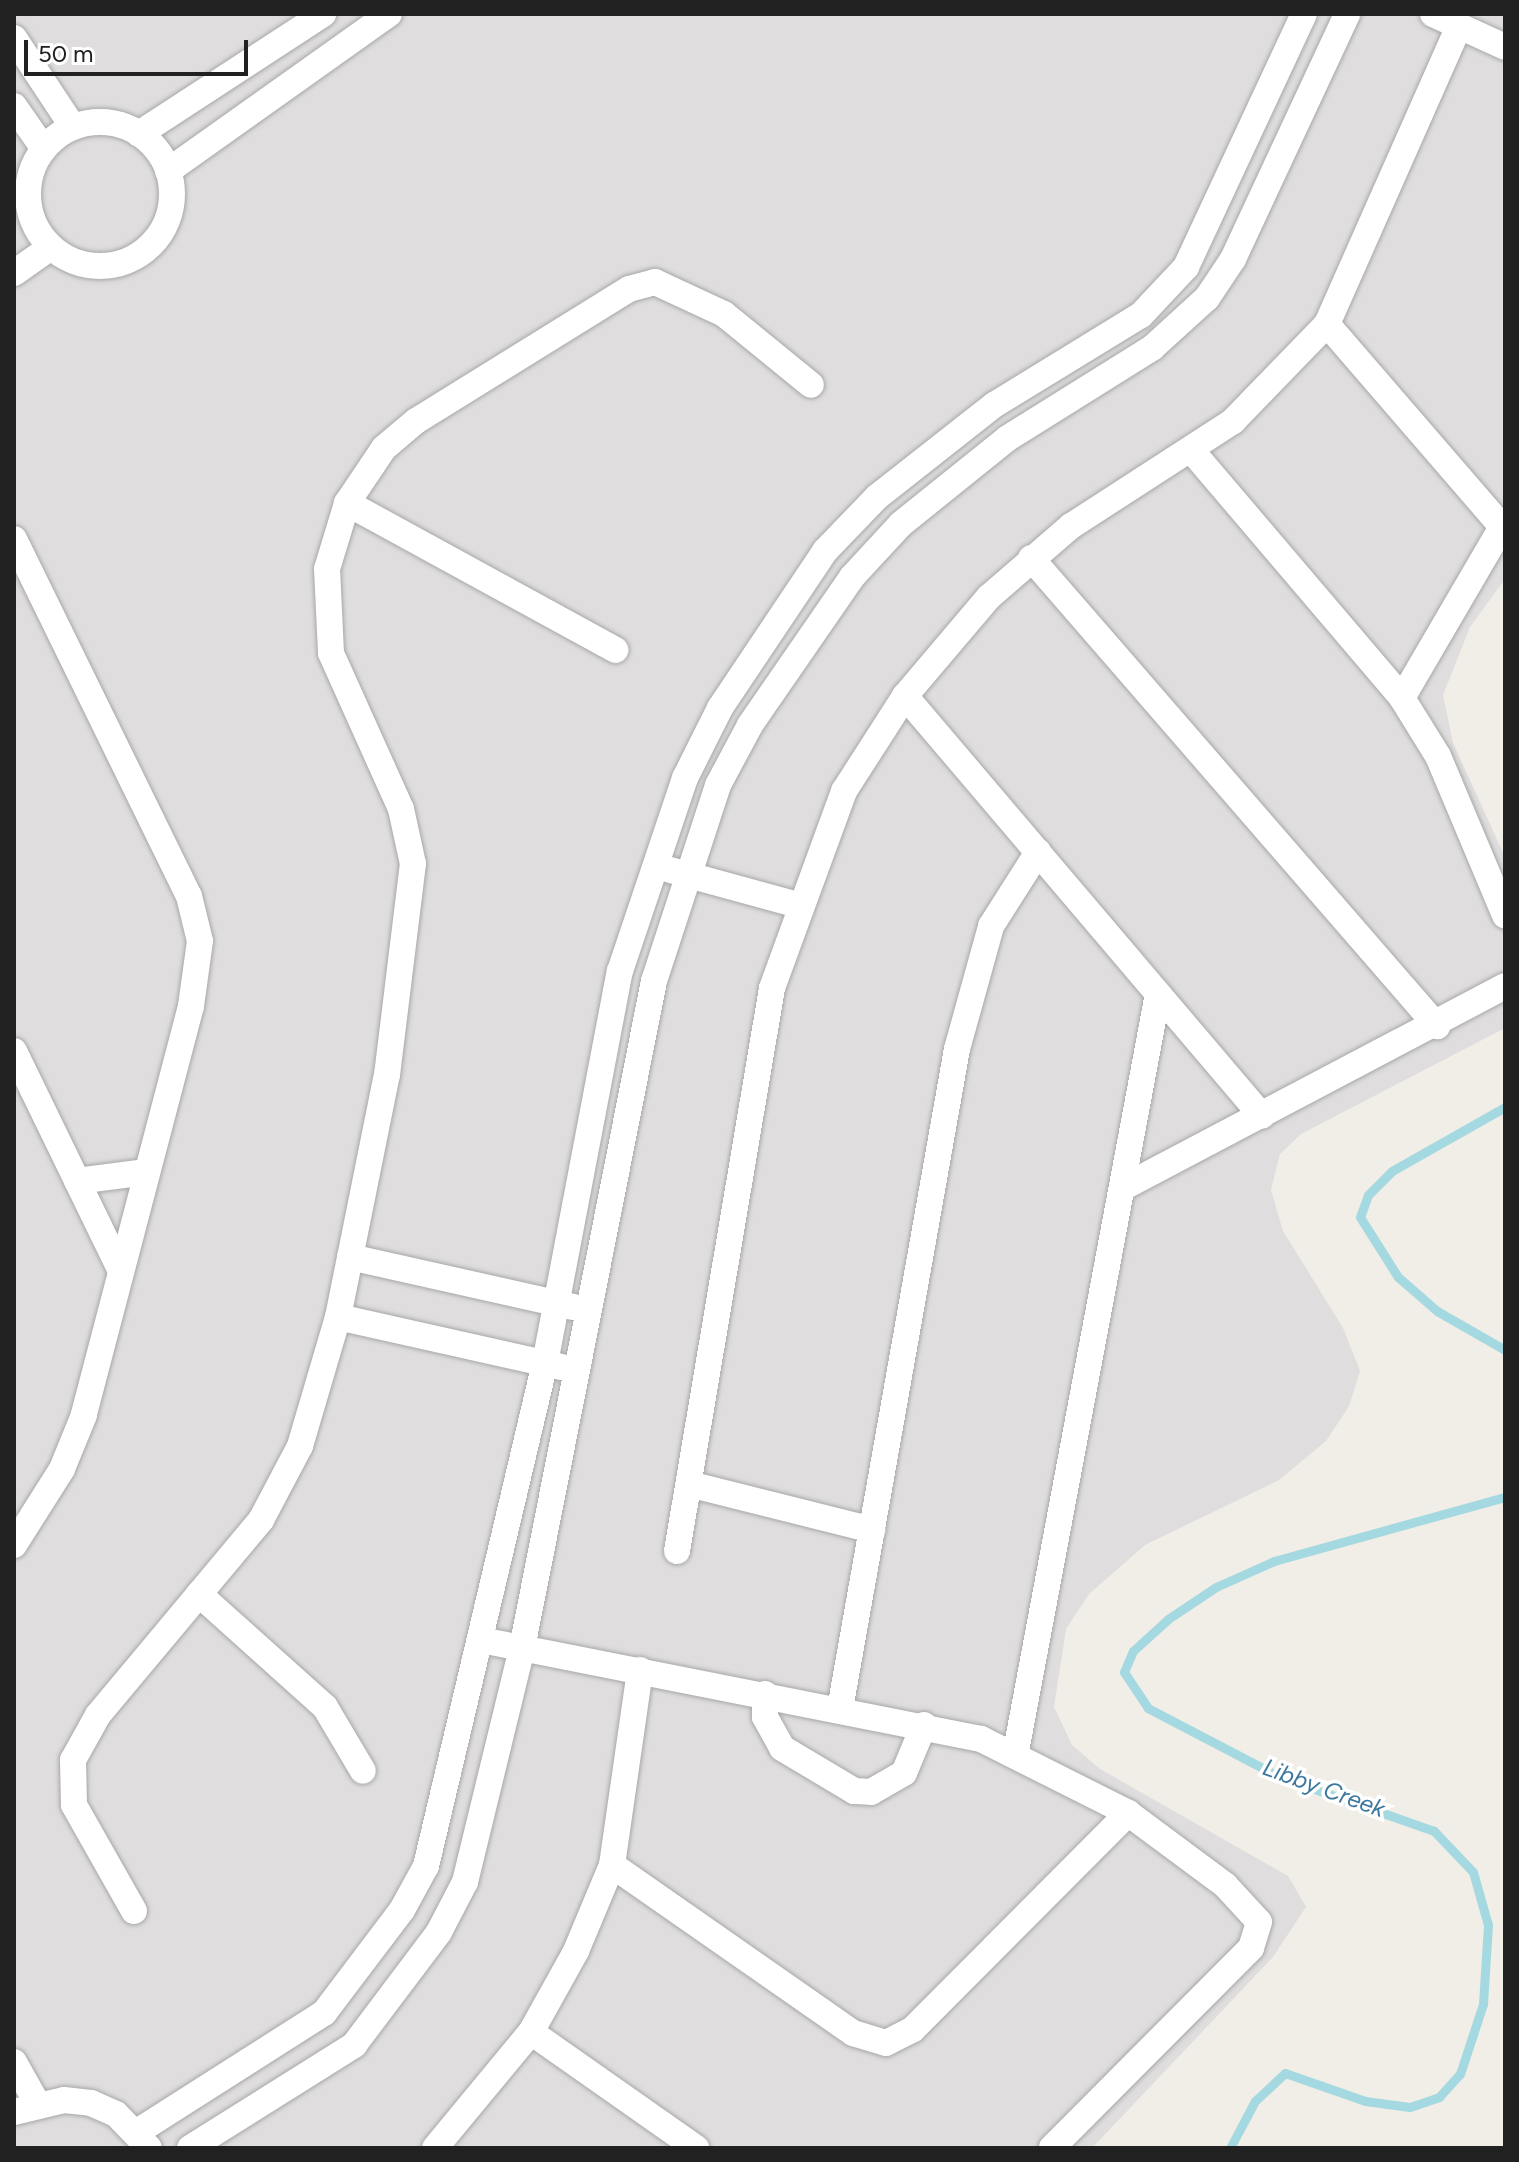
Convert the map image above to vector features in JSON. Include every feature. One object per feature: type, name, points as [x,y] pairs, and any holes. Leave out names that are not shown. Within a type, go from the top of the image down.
[{"type":"street","points":[[139,134],[323,14]]},
{"type":"street","points":[[168,171],[389,14]]},
{"type":"street","points":[[14,2062],[26,2107],[91,2103],[143,2140],[324,2013],[402,1910],[440,1820],[545,1363],[620,971],[653,866],[720,708],[825,551],[877,497],[970,423],[1141,315],[1186,267],[1304,14]]},
{"type":"street","points":[[190,2148],[354,2045],[439,1932],[481,1831],[580,1372],[654,981],[686,874],[718,785],[750,725],[852,577],[901,524],[1008,438],[1152,348],[1207,298],[1233,259],[1347,14]]},
{"type":"street","points":[[1433,14],[1505,47]]},
{"type":"street","points":[[677,1551],[772,988],[798,905],[844,791],[905,696],[953,634],[1031,558],[1192,451],[1266,391],[1327,324],[1459,26]]},
{"type":"street","points":[[14,38],[73,127]]},
{"type":"street","points":[[14,106],[44,149]]},
{"type":"street","points":[[107,123],[139,134],[168,171],[168,218],[139,255],[94,266],[51,247],[23,223],[29,181],[44,149],[73,127],[107,123]]},
{"type":"street","points":[[14,273],[51,247]]},
{"type":"street","points":[[134,1911],[74,1805],[73,1760],[98,1715],[199,1594],[281,1487],[338,1317],[387,1075],[413,864],[401,809],[331,653],[327,569],[347,503],[384,448],[416,421],[629,289],[655,282],[724,314],[811,385]]},
{"type":"street","points":[[1327,324],[1504,527],[1402,698]]},
{"type":"street","points":[[1192,451],[1402,698],[1438,756],[1505,915]]},
{"type":"street","points":[[347,503],[615,650]]},
{"type":"street","points":[[14,539],[196,917],[191,1006],[74,1442],[16,1536]]},
{"type":"street","points":[[1031,558],[1437,1026]]},
{"type":"street","points":[[905,696],[1262,1116]]},
{"type":"street","points":[[840,1709],[938,1137],[974,975],[991,926],[1038,852]]},
{"type":"street","points":[[653,866],[798,905]]},
{"type":"street","points":[[1122,1188],[1437,1026],[1505,986]]},
{"type":"street","points":[[1016,1751],[1158,994]]},
{"type":"street","points":[[14,1051],[120,1269]]},
{"type":"street","points":[[77,1181],[146,1172]]},
{"type":"street","points":[[350,1257],[591,1311]]},
{"type":"street","points":[[338,1317],[580,1372]]},
{"type":"street","points":[[689,1484],[872,1530]]},
{"type":"street","points":[[199,1594],[325,1707],[363,1771]]},
{"type":"street","points":[[481,1640],[924,1725],[1016,1751],[1128,1813],[1225,1885],[1252,1909],[1259,1932],[1052,2148]]},
{"type":"street","points":[[435,2148],[531,2032],[557,1993],[612,1865],[640,1670]]},
{"type":"street","points":[[765,1694],[765,1717],[782,1748],[854,1791],[871,1792],[904,1773],[924,1725]]},
{"type":"street","points":[[612,1865],[853,2033],[886,2043],[913,2029],[1128,1813]]},
{"type":"street","points":[[531,2032],[696,2148]]},
{"type":"shaded area","points":[[14,14],[1505,14],[1505,579],[1470,627],[1443,695],[1453,743],[1505,857],[1505,1028],[1301,1134],[1280,1154],[1271,1190],[1283,1231],[1343,1328],[1360,1371],[1349,1406],[1326,1441],[1279,1480],[1145,1545],[1089,1594],[1066,1629],[1054,1707],[1072,1745],[1100,1769],[1288,1876],[1306,1907],[1273,1957],[1092,2148],[14,2148]]},
{"type":"waterway","name":"Libby Creek","points":[[1505,1107],[1392,1171],[1368,1195],[1360,1217],[1398,1277],[1437,1311],[1505,1350]]},
{"type":"waterway","name":"Libby Creek","points":[[1230,2148],[1255,2101],[1285,2073],[1365,2101],[1410,2107],[1439,2097],[1460,2074],[1483,2004],[1488,1925],[1473,1872],[1434,1831],[1278,1776],[1148,1708],[1124,1672],[1133,1651],[1168,1619],[1216,1587],[1274,1561],[1505,1497]]}]
